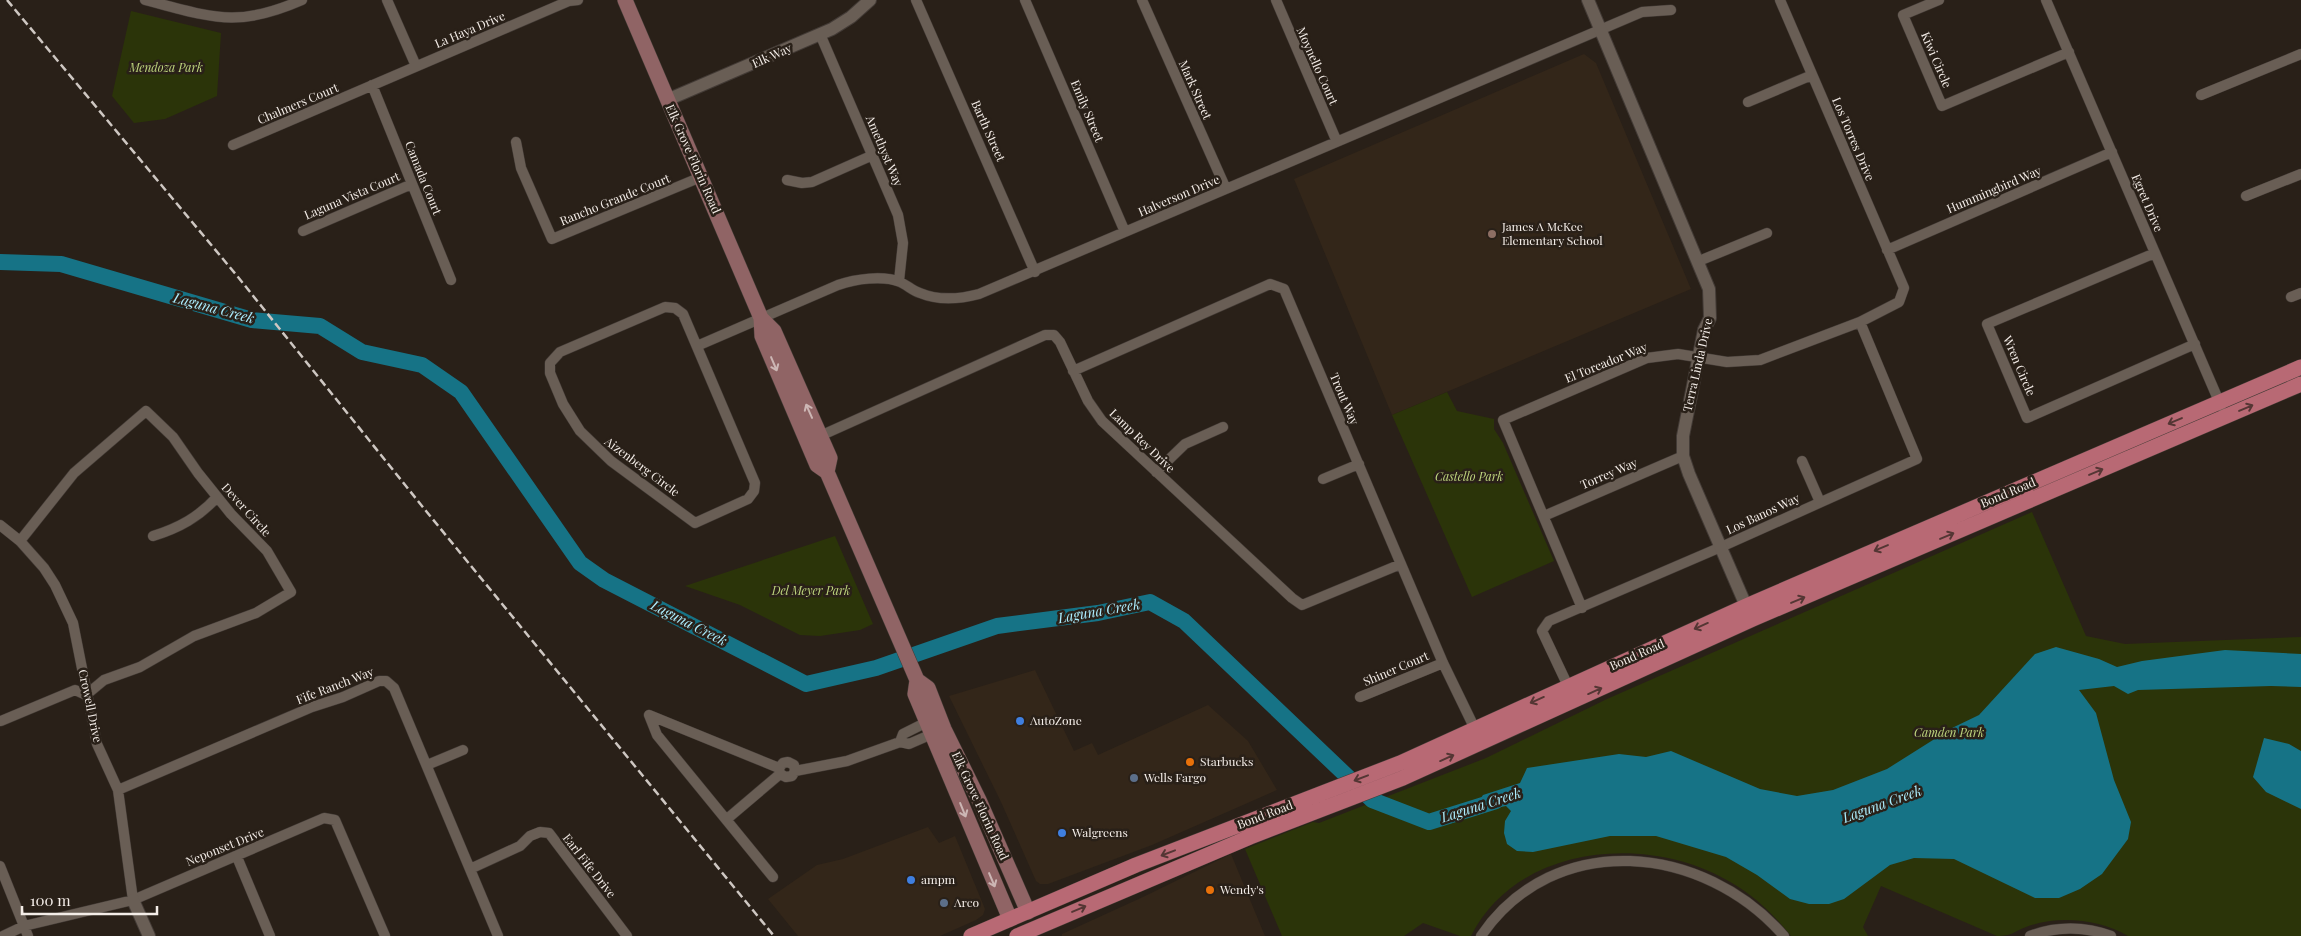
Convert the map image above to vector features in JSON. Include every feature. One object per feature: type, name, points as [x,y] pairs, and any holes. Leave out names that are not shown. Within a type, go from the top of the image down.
[{"type":"main road","name":"Elk Grove Florin Road","points":[[625,0],[761,318],[762,336],[817,465],[827,472],[917,680],[916,694],[1017,936]]},
{"type":"main road","name":"Elk Grove Florin Road","points":[[761,318],[774,331],[830,458],[827,472]]},
{"type":"main road","name":"Bond Road","points":[[1017,936],[1036,932],[1235,844],[1330,806],[1401,771],[1749,613],[2301,367]]},
{"type":"main road","name":"Bond Road","points":[[970,936],[1136,865],[1316,795],[1401,771],[1475,728],[1568,686],[2301,384]]},
{"type":"main road","name":"Elk Grove Florin Road","points":[[917,680],[928,688],[944,729],[1036,932]]},
{"type":"main road","points":[[930,728],[935,721],[947,750],[958,757]]},
{"type":"main road","points":[[1235,844],[1240,836],[1289,814],[1316,795]]},
{"type":"street","points":[[145,0],[223,18],[254,17],[284,4],[302,0]]},
{"type":"street","points":[[387,0],[416,66]]},
{"type":"street","name":"La Haya Drive","points":[[372,85],[573,0]]},
{"type":"street","name":"Elk Way","points":[[667,100],[820,34],[842,23],[870,0]]},
{"type":"street","name":"Barth Street","points":[[916,0],[1036,272]]},
{"type":"street","name":"Emily Street","points":[[1025,0],[1126,232]]},
{"type":"street","name":"Mark Street","points":[[1142,0],[1226,189]]},
{"type":"street","name":"Moynello Court","points":[[1276,0],[1337,142]]},
{"type":"street","name":"Terra Linda Drive","points":[[1588,0],[1699,261],[1709,289],[1710,318],[1704,330],[1682,436],[1683,456],[1749,613]]},
{"type":"street","name":"Los Torres Drive","points":[[1780,0],[1904,288]]},
{"type":"street","name":"Kiwi Circle","points":[[1939,0],[1903,15],[1942,106],[2069,52]]},
{"type":"street","name":"Egret Drive","points":[[2046,0],[2226,416]]},
{"type":"street","name":"Halverson Drive","points":[[761,318],[845,283],[865,279],[899,281],[920,293],[939,298],[959,298],[978,294],[1036,272],[1600,29],[1642,12],[1671,10]]},
{"type":"street","name":"Amethyst Way","points":[[820,34],[901,224],[904,253],[899,281]]},
{"type":"street","points":[[2201,95],[2301,54]]},
{"type":"street","points":[[1748,102],[1812,75]]},
{"type":"street","name":"Chalmers Court","points":[[234,145],[372,85]]},
{"type":"street","name":"Camada Court","points":[[372,85],[451,280]]},
{"type":"street","name":"Rancho Grande Court","points":[[516,142],[521,168],[552,239],[701,177]]},
{"type":"street","name":"Hummingbird Way","points":[[1887,250],[2112,152]]},
{"type":"street","points":[[787,180],[802,183],[812,182],[873,155]]},
{"type":"street","points":[[2246,196],[2301,174]]},
{"type":"street","name":"Laguna Vista Court","points":[[303,231],[412,184]]},
{"type":"street","points":[[1699,261],[1767,233]]},
{"type":"street","name":"Wren Circle","points":[[2156,253],[1987,324],[2027,418],[2195,344]]},
{"type":"street","name":"Trout Way","points":[[1073,371],[1270,284],[1284,289],[1443,663],[1475,728]]},
{"type":"street","name":"El Toreador Way","points":[[1582,608],[1503,420],[1647,358],[1673,354],[1699,356],[1727,362],[1760,360],[1860,322],[1900,302],[1904,288]]},
{"type":"street","points":[[2291,297],[2301,293]]},
{"type":"street","name":"Aizenberg Circle","points":[[665,307],[674,308],[683,314],[697,346],[754,477],[755,487],[748,499],[696,522],[594,447],[574,422],[563,404],[551,377],[549,367],[553,358],[560,352],[665,307]]},
{"type":"street","points":[[697,346],[761,318]]},
{"type":"street","name":"Los Banos Way","points":[[1568,686],[1542,631],[1550,621],[1722,547],[1917,459],[1860,322]]},
{"type":"street","name":"Lamp Rey Drive","points":[[820,436],[1045,335],[1054,335],[1060,342],[1073,371],[1096,413],[1156,472],[1292,598],[1302,605],[1401,564]]},
{"type":"street","name":"Dever Circle","points":[[20,542],[74,473],[146,411],[172,437],[217,497],[267,551],[291,592],[256,613],[194,636],[140,667],[104,680],[86,695]]},
{"type":"street","points":[[1156,472],[1185,444],[1223,427]]},
{"type":"street","name":"Torrey Way","points":[[1544,516],[1683,456]]},
{"type":"street","points":[[1802,460],[1820,502]]},
{"type":"street","points":[[1323,479],[1359,464]]},
{"type":"street","points":[[153,536],[184,524],[202,512],[217,497]]},
{"type":"street","name":"Crowell Drive","points":[[0,525],[20,542],[44,568],[65,604],[79,644],[86,695],[97,744],[118,790],[133,900],[149,936]]},
{"type":"street","name":"Shiner Court","points":[[1360,698],[1443,663]]},
{"type":"street","name":"Fife Ranch Way","points":[[118,790],[312,707],[343,697],[379,681],[386,681],[394,688],[498,936]]},
{"type":"street","points":[[1,721],[75,690],[86,695]]},
{"type":"street","points":[[773,877],[657,736],[649,715],[780,771],[789,777],[795,771],[847,761],[900,742],[903,734],[930,728]]},
{"type":"street","points":[[426,765],[463,750]]},
{"type":"street","points":[[727,819],[780,771]]},
{"type":"street","name":"Neponset Drive","points":[[3,936],[133,900],[237,857],[324,818],[335,820],[385,936]]},
{"type":"street","name":"Earl Fife Drive","points":[[470,869],[520,846],[530,836],[540,832],[549,834],[627,936]]},
{"type":"street","points":[[237,857],[270,936]]},
{"type":"street","points":[[1481,936],[1515,898],[1544,879],[1589,863],[1626,860],[1661,864],[1700,876],[1727,888],[1758,910],[1784,936]]},
{"type":"street","points":[[0,866],[26,931]]},
{"type":"street","points":[[2030,936],[2054,930],[2075,929],[2111,936]]},
{"type":"shaded area","name":"James A McKee Elementary School","points":[[1584,54],[1596,63],[1691,289],[1392,415],[1294,179]]},
{"type":"shaded area","points":[[1035,670],[1074,751],[1092,743],[1098,755],[1208,705],[1248,741],[1277,790],[1152,845],[1048,884],[1040,884],[1036,881],[1001,802],[949,696]]},
{"type":"shaded area","points":[[928,827],[939,843],[955,836],[985,909],[983,915],[976,920],[940,936],[798,936],[768,899],[817,865],[843,859]]},
{"type":"shaded area","points":[[1231,854],[1265,936],[1062,936],[1062,934]]},
{"type":"green space","name":"Mendoza Park","points":[[131,11],[221,33],[217,96],[165,119],[134,123],[112,96]]},
{"type":"green space","name":"Castello Park","points":[[1447,392],[1457,411],[1494,419],[1494,429],[1503,443],[1554,561],[1472,597],[1392,415]]},
{"type":"green space","name":"Camden Park","points":[[2032,512],[2086,636],[2125,644],[2301,637],[2301,936],[2128,936],[2104,926],[2064,920],[2038,923],[2009,934],[1997,936],[1881,886],[1863,927],[1868,936],[1791,936],[1764,907],[1732,883],[1699,867],[1663,857],[1626,853],[1588,856],[1553,865],[1520,881],[1492,905],[1471,936],[1460,936],[1423,923],[1404,936],[1282,936],[1245,849],[1313,822],[1319,823],[1486,758],[1607,699]]},
{"type":"green space","name":"Del Meyer Park","points":[[835,536],[873,624],[860,630],[820,636],[800,635],[740,605],[685,586]]},
{"type":"water","points":[[2056,647],[2099,659],[2117,667],[2142,661],[2225,650],[2301,654],[2301,687],[2271,686],[2138,690],[2128,694],[2114,686],[2079,690],[2096,713],[2114,780],[2131,822],[2128,839],[2102,874],[2080,889],[2059,898],[2035,898],[1954,859],[1914,858],[1890,865],[1844,899],[1829,904],[1809,904],[1790,899],[1757,875],[1726,857],[1656,836],[1610,836],[1533,852],[1517,851],[1507,844],[1504,833],[1505,821],[1511,811],[1506,806],[1486,810],[1474,808],[1483,795],[1520,783],[1527,768],[1619,754],[1646,757],[1671,751],[1760,789],[1797,796],[1833,790],[1887,769],[1952,728],[1979,715],[2035,654]]},
{"type":"water","points":[[2264,738],[2289,744],[2301,751],[2301,809],[2266,792],[2253,777]]},
{"type":"waterway","name":"Laguna Creek","points":[[0,262],[61,264],[252,320],[320,326],[362,352],[422,365],[461,392],[580,563],[604,580],[806,684],[876,668],[997,626],[1098,613],[1150,602],[1184,621],[1372,800],[1429,822],[1496,801]]},
{"type":"railway","points":[[7,0],[238,277],[426,511],[774,936]]},
{"type":"place","name":"James A McKee Elementary School","points":[[1492,234]]},
{"type":"place","name":"AutoZone","points":[[1020,721]]},
{"type":"place","name":"Starbucks","points":[[1190,762]]},
{"type":"place","name":"Wells Fargo","points":[[1134,778]]},
{"type":"place","name":"Walgreens","points":[[1062,833]]},
{"type":"place","name":"ampm","points":[[911,880]]},
{"type":"place","name":"Wendy's","points":[[1210,890]]},
{"type":"place","name":"Arco","points":[[944,903]]}]
